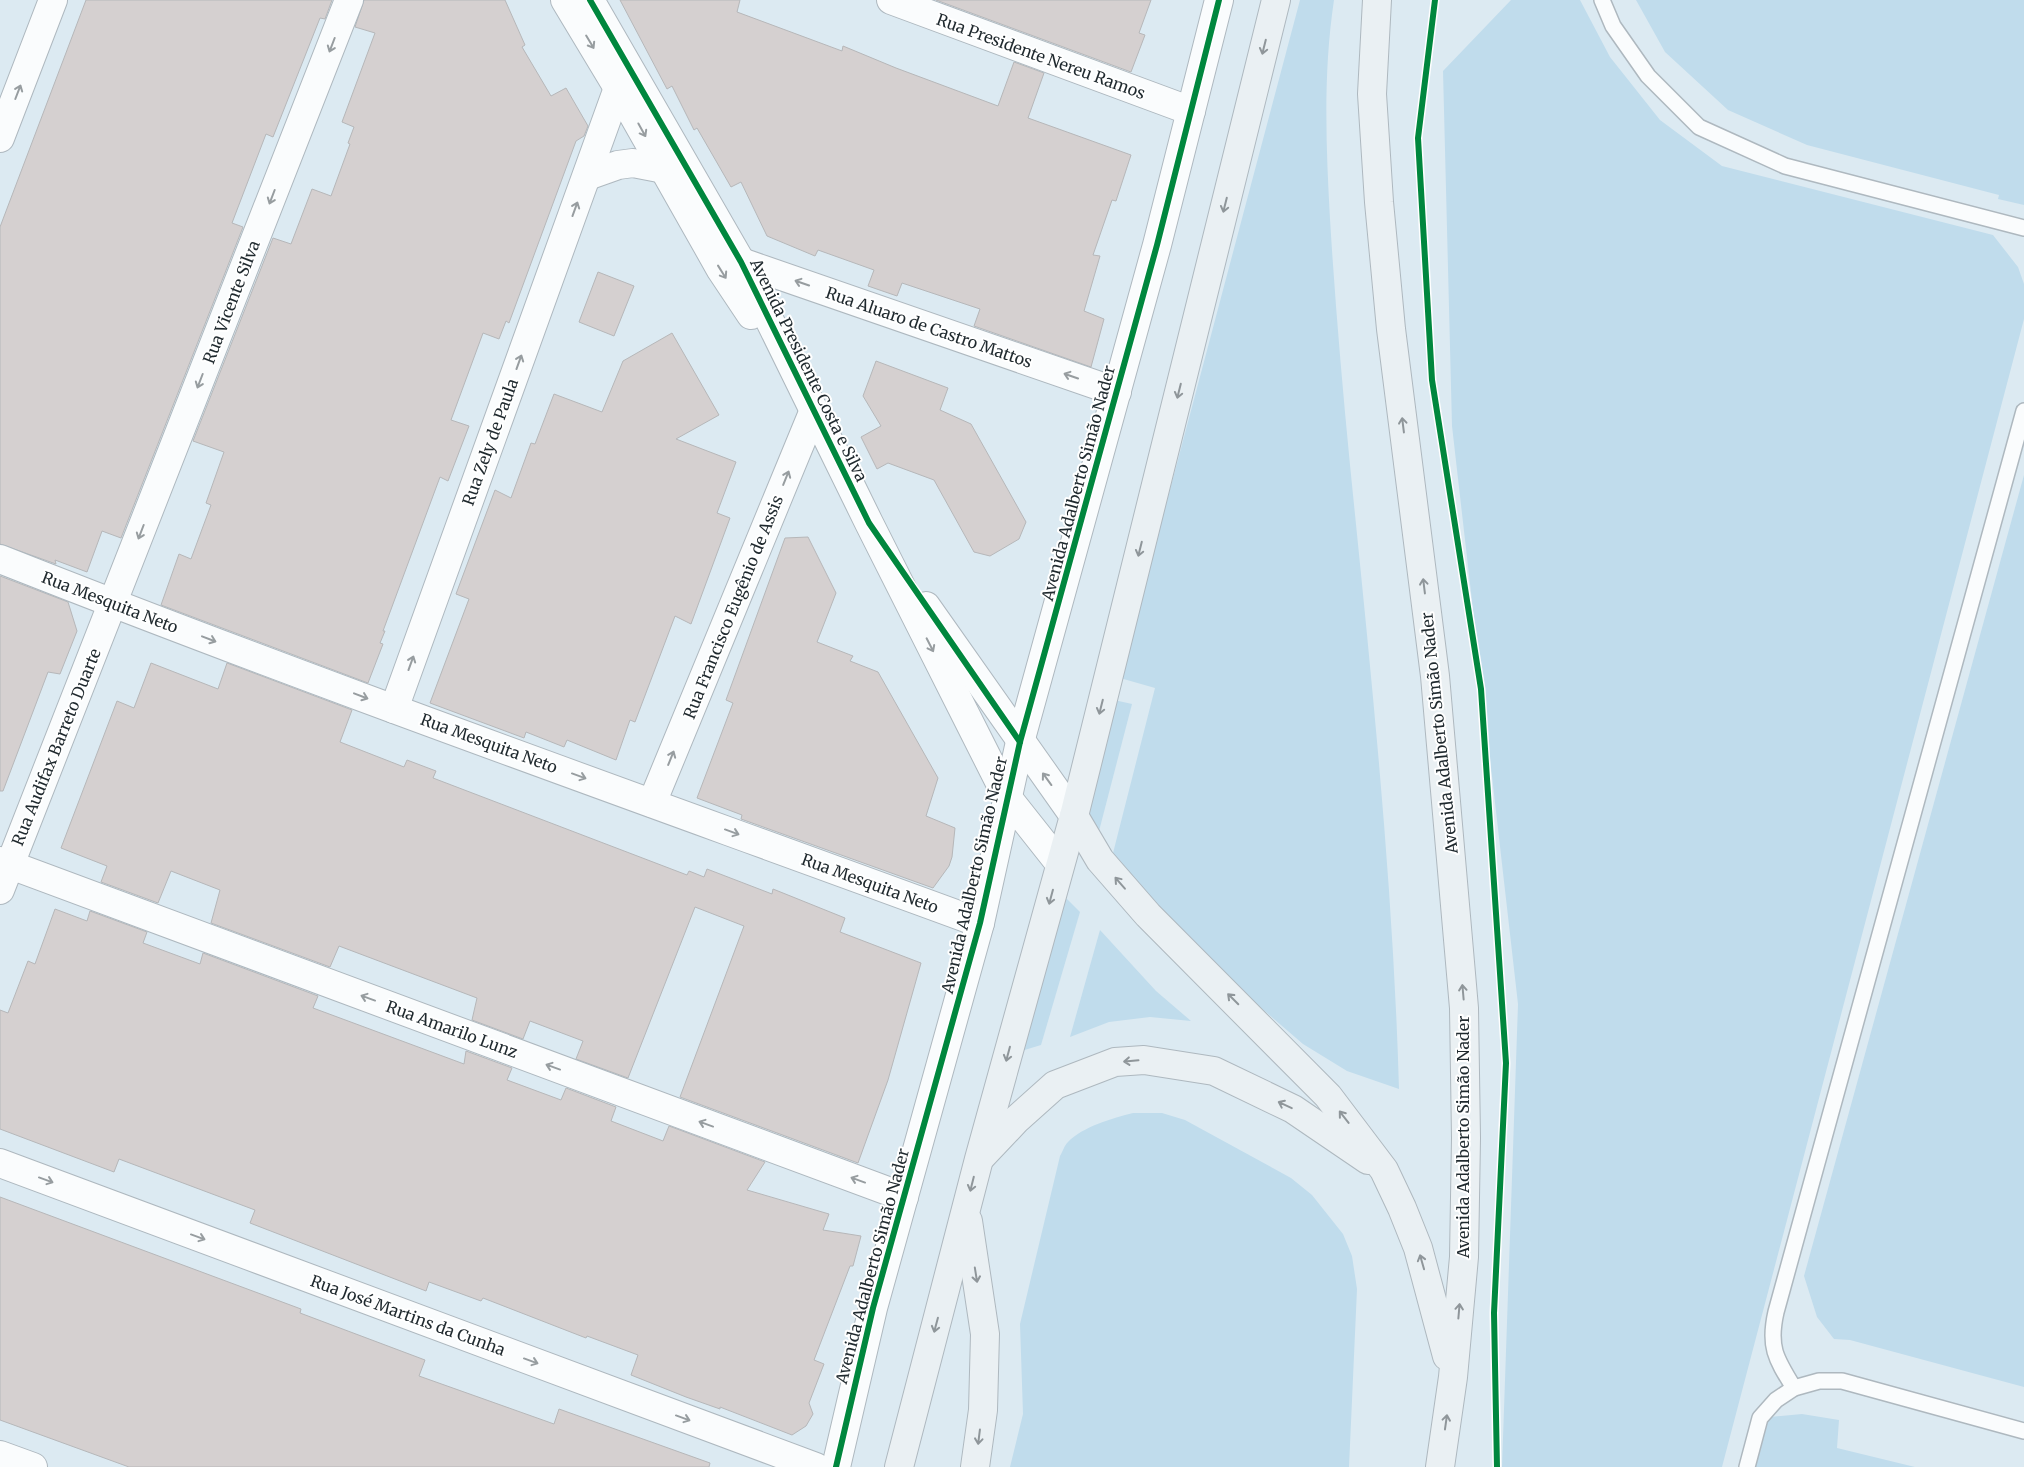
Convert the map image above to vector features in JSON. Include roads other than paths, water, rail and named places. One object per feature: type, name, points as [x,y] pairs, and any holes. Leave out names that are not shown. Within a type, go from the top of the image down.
[{"type":"main road","points":[[898,1467],[979,1159],[1074,816],[1276,0]]},
{"type":"main road","name":"Avenida Adalberto Simão Nader","points":[[1377,0],[1372,94],[1379,202],[1392,338],[1435,676],[1464,1008],[1466,1138],[1464,1257],[1453,1377],[1440,1467]]},
{"type":"main road","points":[[1074,816],[1100,860],[1148,915],[1328,1096],[1384,1170],[1418,1248],[1453,1377]]},
{"type":"main road","points":[[979,1159],[1017,1119],[1055,1085],[1115,1062],[1144,1060],[1214,1071],[1293,1109],[1384,1170]]},
{"type":"main road","points":[[966,1210],[985,1334],[983,1410],[975,1467]]},
{"type":"street","points":[[0,138],[53,0]]},
{"type":"street","name":"Rua Vicente Silva","points":[[113,604],[349,0]]},
{"type":"street","name":"Avenida Presidente Costa e Silva","points":[[565,0],[664,168],[720,270],[814,410]]},
{"type":"street","name":"Avenida Presidente Costa e Silva","points":[[590,0],[741,262],[869,523],[1007,797],[1060,864]]},
{"type":"street","name":"Rua Presidente Nereu Ramos","points":[[891,0],[1191,111]]},
{"type":"street","name":"Avenida Adalberto Simão Nader","points":[[836,1467],[873,1308],[980,923],[1020,742],[1117,392],[1219,0]]},
{"type":"street","name":"Rua Zely de Paula","points":[[394,709],[587,176],[618,88],[625,62]]},
{"type":"street","points":[[587,176],[618,165],[633,163],[664,168]]},
{"type":"street","name":"Rua Aluaro de Castro Mattos","points":[[741,262],[1117,392]]},
{"type":"street","name":"Rua Francisco Eugênio de Assis","points":[[652,803],[814,410]]},
{"type":"street","name":"Avenida Presidente Costa e Silva","points":[[869,523],[1020,742],[1074,816]]},
{"type":"street","name":"Rua Mesquita Neto","points":[[0,559],[113,604],[394,709],[980,923]]},
{"type":"street","name":"Rua Audifax Barreto Duarte","points":[[0,890],[4,863],[113,604]]},
{"type":"street","name":"Rua Amarilo Lunz","points":[[4,863],[904,1197]]},
{"type":"street","name":"Rua José Martins da Cunha","points":[[0,1163],[816,1467]]},
{"type":"street","points":[[0,1455],[33,1467]]},
{"type":"lane","points":[[1602,0],[1613,26],[1648,76],[1699,127],[1785,166],[2024,228]]},
{"type":"lane","points":[[1794,1388],[1781,1368],[1774,1350],[1772,1331],[1776,1312],[2024,411]]},
{"type":"lane","points":[[1747,1467],[1760,1418],[1776,1400],[1794,1388],[1819,1381],[1842,1382],[2024,1431]]}]
